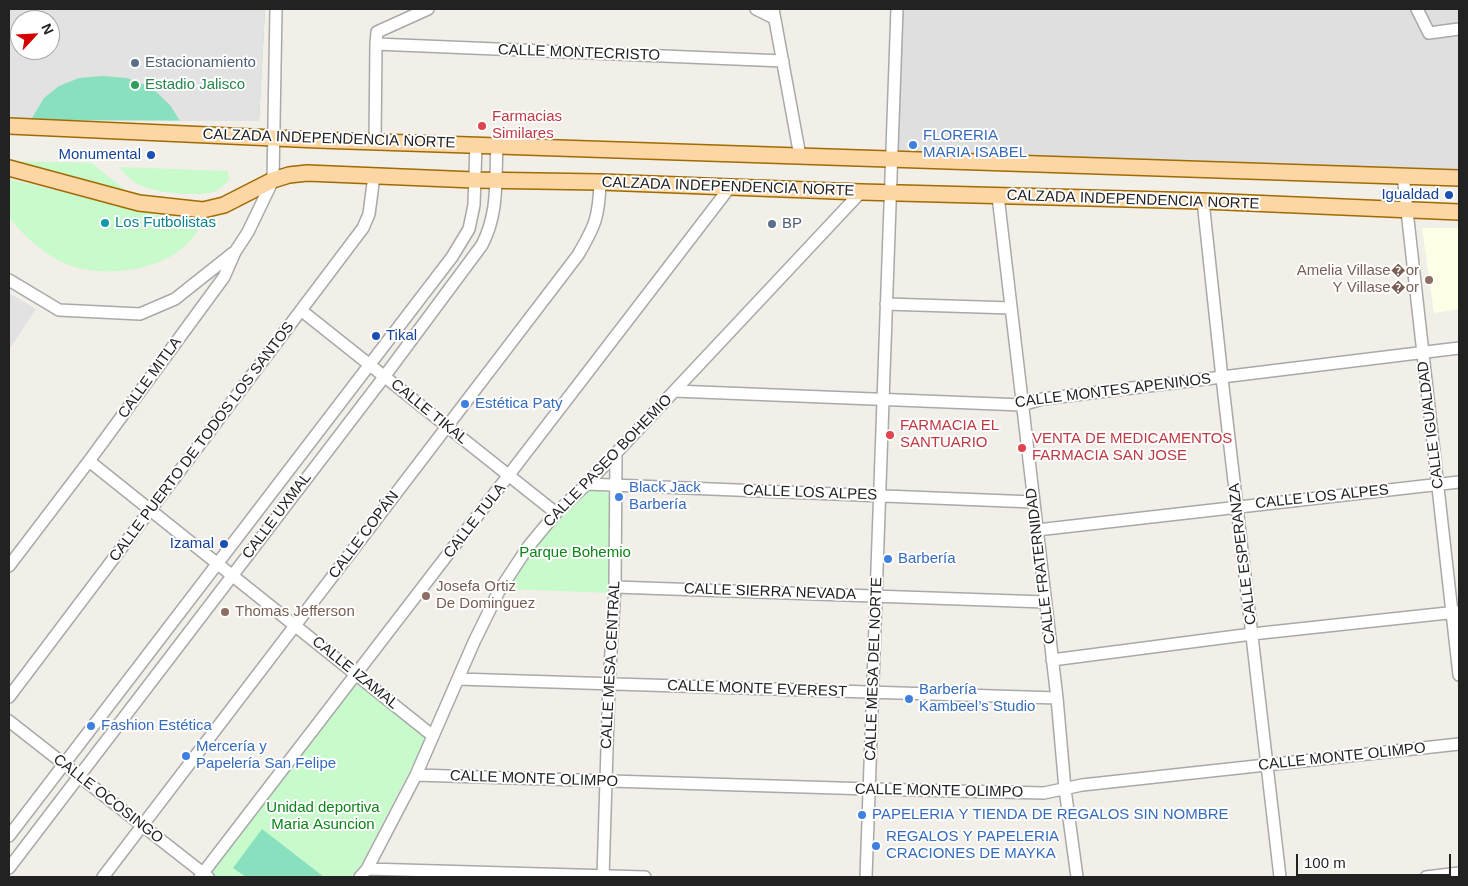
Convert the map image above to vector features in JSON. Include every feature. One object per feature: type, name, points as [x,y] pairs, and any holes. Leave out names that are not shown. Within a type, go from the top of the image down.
[{"type":"main road","name":"CALZADA INDEPENDENCIA NORTE","points":[[9,126],[273,138],[1459,178]]},
{"type":"main road","name":"CALZADA INDEPENDENCIA NORTE","points":[[9,168],[139,203],[203,210],[224,205],[273,180],[289,175],[307,173],[474,180],[600,182],[730,188],[1203,201],[1459,212]]},
{"type":"street","points":[[273,180],[276,9]]},
{"type":"street","points":[[375,141],[377,32],[428,9]]},
{"type":"street","points":[[756,9],[774,13],[800,156]]},
{"type":"street","name":"CALLE MESA DEL NORTE","points":[[866,877],[897,9]]},
{"type":"street","points":[[1417,9],[1428,33],[1459,29]]},
{"type":"street","name":"CALLE MONTECRISTO","points":[[376,44],[782,62]]},
{"type":"street","name":"CALLE UXMAL","points":[[9,836],[368,364],[452,257],[469,229],[474,205],[476,144]]},
{"type":"street","name":"CALLE UXMAL","points":[[9,868],[482,245],[490,230],[494,209],[497,180],[497,145]]},
{"type":"street","name":"CALLE IGUALDAD","points":[[1403,175],[1438,484],[1456,613],[1459,675]]},
{"type":"street","name":"CALLE PUERTO DE TODOS LOS SANTOS","points":[[9,697],[363,228],[370,214],[374,176]]},
{"type":"street","name":"CALLE MITLA","points":[[9,566],[89,461],[224,277],[273,180]]},
{"type":"street","name":"CALLE COPÁN","points":[[103,877],[578,255],[593,229],[598,215],[600,182]]},
{"type":"street","name":"CALLE TULA","points":[[204,876],[730,188]]},
{"type":"street","name":"CALLE PASEO BOHEMIO","points":[[363,873],[416,775],[499,591],[528,547],[556,513],[588,484],[861,192]]},
{"type":"street","name":"CALLE FRATERNIDAD","points":[[998,196],[1052,660],[1065,789],[1077,877]]},
{"type":"street","name":"CALLE ESPERANZA","points":[[1203,201],[1280,877]]},
{"type":"street","points":[[9,280],[59,310],[140,314],[175,299],[235,252]]},
{"type":"street","points":[[886,304],[1011,308]]},
{"type":"street","name":"CALLE TIKAL","points":[[302,311],[556,513]]},
{"type":"street","name":"CALLE MONTES APENINOS","points":[[675,391],[1022,404],[1042,399],[1459,348]]},
{"type":"street","name":"CALLE MESA CENTRAL","points":[[603,877],[609,684],[615,587],[616,454]]},
{"type":"street","name":"CALLE IZAMAL","points":[[89,461],[434,736]]},
{"type":"street","name":"CALLE LOS ALPES","points":[[1036,530],[1459,482]]},
{"type":"street","name":"CALLE LOS ALPES","points":[[588,484],[1033,502]]},
{"type":"street","name":"CALLE SIERRA NEVADA","points":[[615,587],[1045,602]]},
{"type":"street","points":[[1052,660],[1252,634],[1456,613]]},
{"type":"street","name":"CALLE MONTE EVEREST","points":[[458,680],[1056,698]]},
{"type":"street","name":"CALLE OCOSINGO","points":[[9,721],[204,876]]},
{"type":"street","name":"CALLE MONTE OLIMPO","points":[[416,775],[1044,793],[1082,785],[1459,744]]},
{"type":"street","points":[[363,873],[645,877]]},
{"type":"street","points":[[1426,877],[1459,874]]},
{"type":"shaded area","name":"Estacionamiento","points":[[9,9],[265,9],[259,121],[180,121],[170,105],[151,87],[127,78],[103,76],[79,78],[59,86],[44,98],[32,118],[9,119]]},
{"type":"shaded area","points":[[901,9],[1459,9],[1459,185],[891,167]]},
{"type":"shaded area","points":[[1422,228],[1459,228],[1459,309],[1434,313]]},
{"type":"shaded area","points":[[9,293],[36,309],[9,350]]},
{"type":"green space","name":"Estacionamiento","points":[[9,9],[265,9],[259,121],[9,120]]},
{"type":"green space","points":[[9,161],[92,163],[132,196]]},
{"type":"green space","points":[[119,167],[228,171],[229,180],[221,188],[210,193],[172,193],[136,183]]},
{"type":"green space","points":[[9,179],[161,216],[183,218],[203,216],[196,234],[183,248],[167,259],[148,266],[127,270],[87,270],[69,265],[52,257],[29,239],[9,218]]},
{"type":"green space","name":"Parque Bohemio","points":[[591,488],[610,494],[612,593],[504,589],[559,515]]},
{"type":"green space","name":"Unidad deportiva Maria Asuncion","points":[[356,684],[377,698],[426,739],[361,865],[351,877],[216,877],[209,873]]},
{"type":"green space","points":[[262,829],[324,877],[246,877],[233,868]]},
{"type":"place","name":"Estacionamiento","points":[[135,63]]},
{"type":"place","name":"Estadio Jalisco","points":[[135,85]]},
{"type":"place","name":"Farmacias Similares","points":[[482,126]]},
{"type":"place","name":"FLORERIA MARIA ISABEL","points":[[913,145]]},
{"type":"place","name":"Monumental","points":[[151,155]]},
{"type":"place","name":"Igualdad","points":[[1449,195]]},
{"type":"place","name":"Los Futbolistas","points":[[105,223]]},
{"type":"place","name":"BP","points":[[772,224]]},
{"type":"place","name":"Amelia Villase�or Y Villase�or","points":[[1429,280]]},
{"type":"place","name":"Tikal","points":[[376,336]]},
{"type":"place","name":"Estética Paty","points":[[465,404]]},
{"type":"place","name":"FARMACIA EL SANTUARIO","points":[[890,435]]},
{"type":"place","name":"VENTA DE MEDICAMENTOS FARMACIA SAN JOSE","points":[[1022,448]]},
{"type":"place","name":"Black Jack Barbería","points":[[619,497]]},
{"type":"place","name":"Izamal","points":[[224,544]]},
{"type":"place","name":"Barbería","points":[[888,559]]},
{"type":"place","name":"Josefa Ortiz De Dominguez","points":[[426,596]]},
{"type":"place","name":"Thomas Jefferson","points":[[225,612]]},
{"type":"place","name":"Barbería Kambeel’s Studio","points":[[909,699]]},
{"type":"place","name":"Fashion Estética","points":[[91,726]]},
{"type":"place","name":"Mercería y Papelería San Felipe","points":[[186,756]]},
{"type":"place","name":"PAPELERIA Y TIENDA DE REGALOS SIN NOMBRE","points":[[862,815]]},
{"type":"place","name":"REGALOS Y PAPELERIA CRACIONES DE MAYKA","points":[[876,846]]}]
